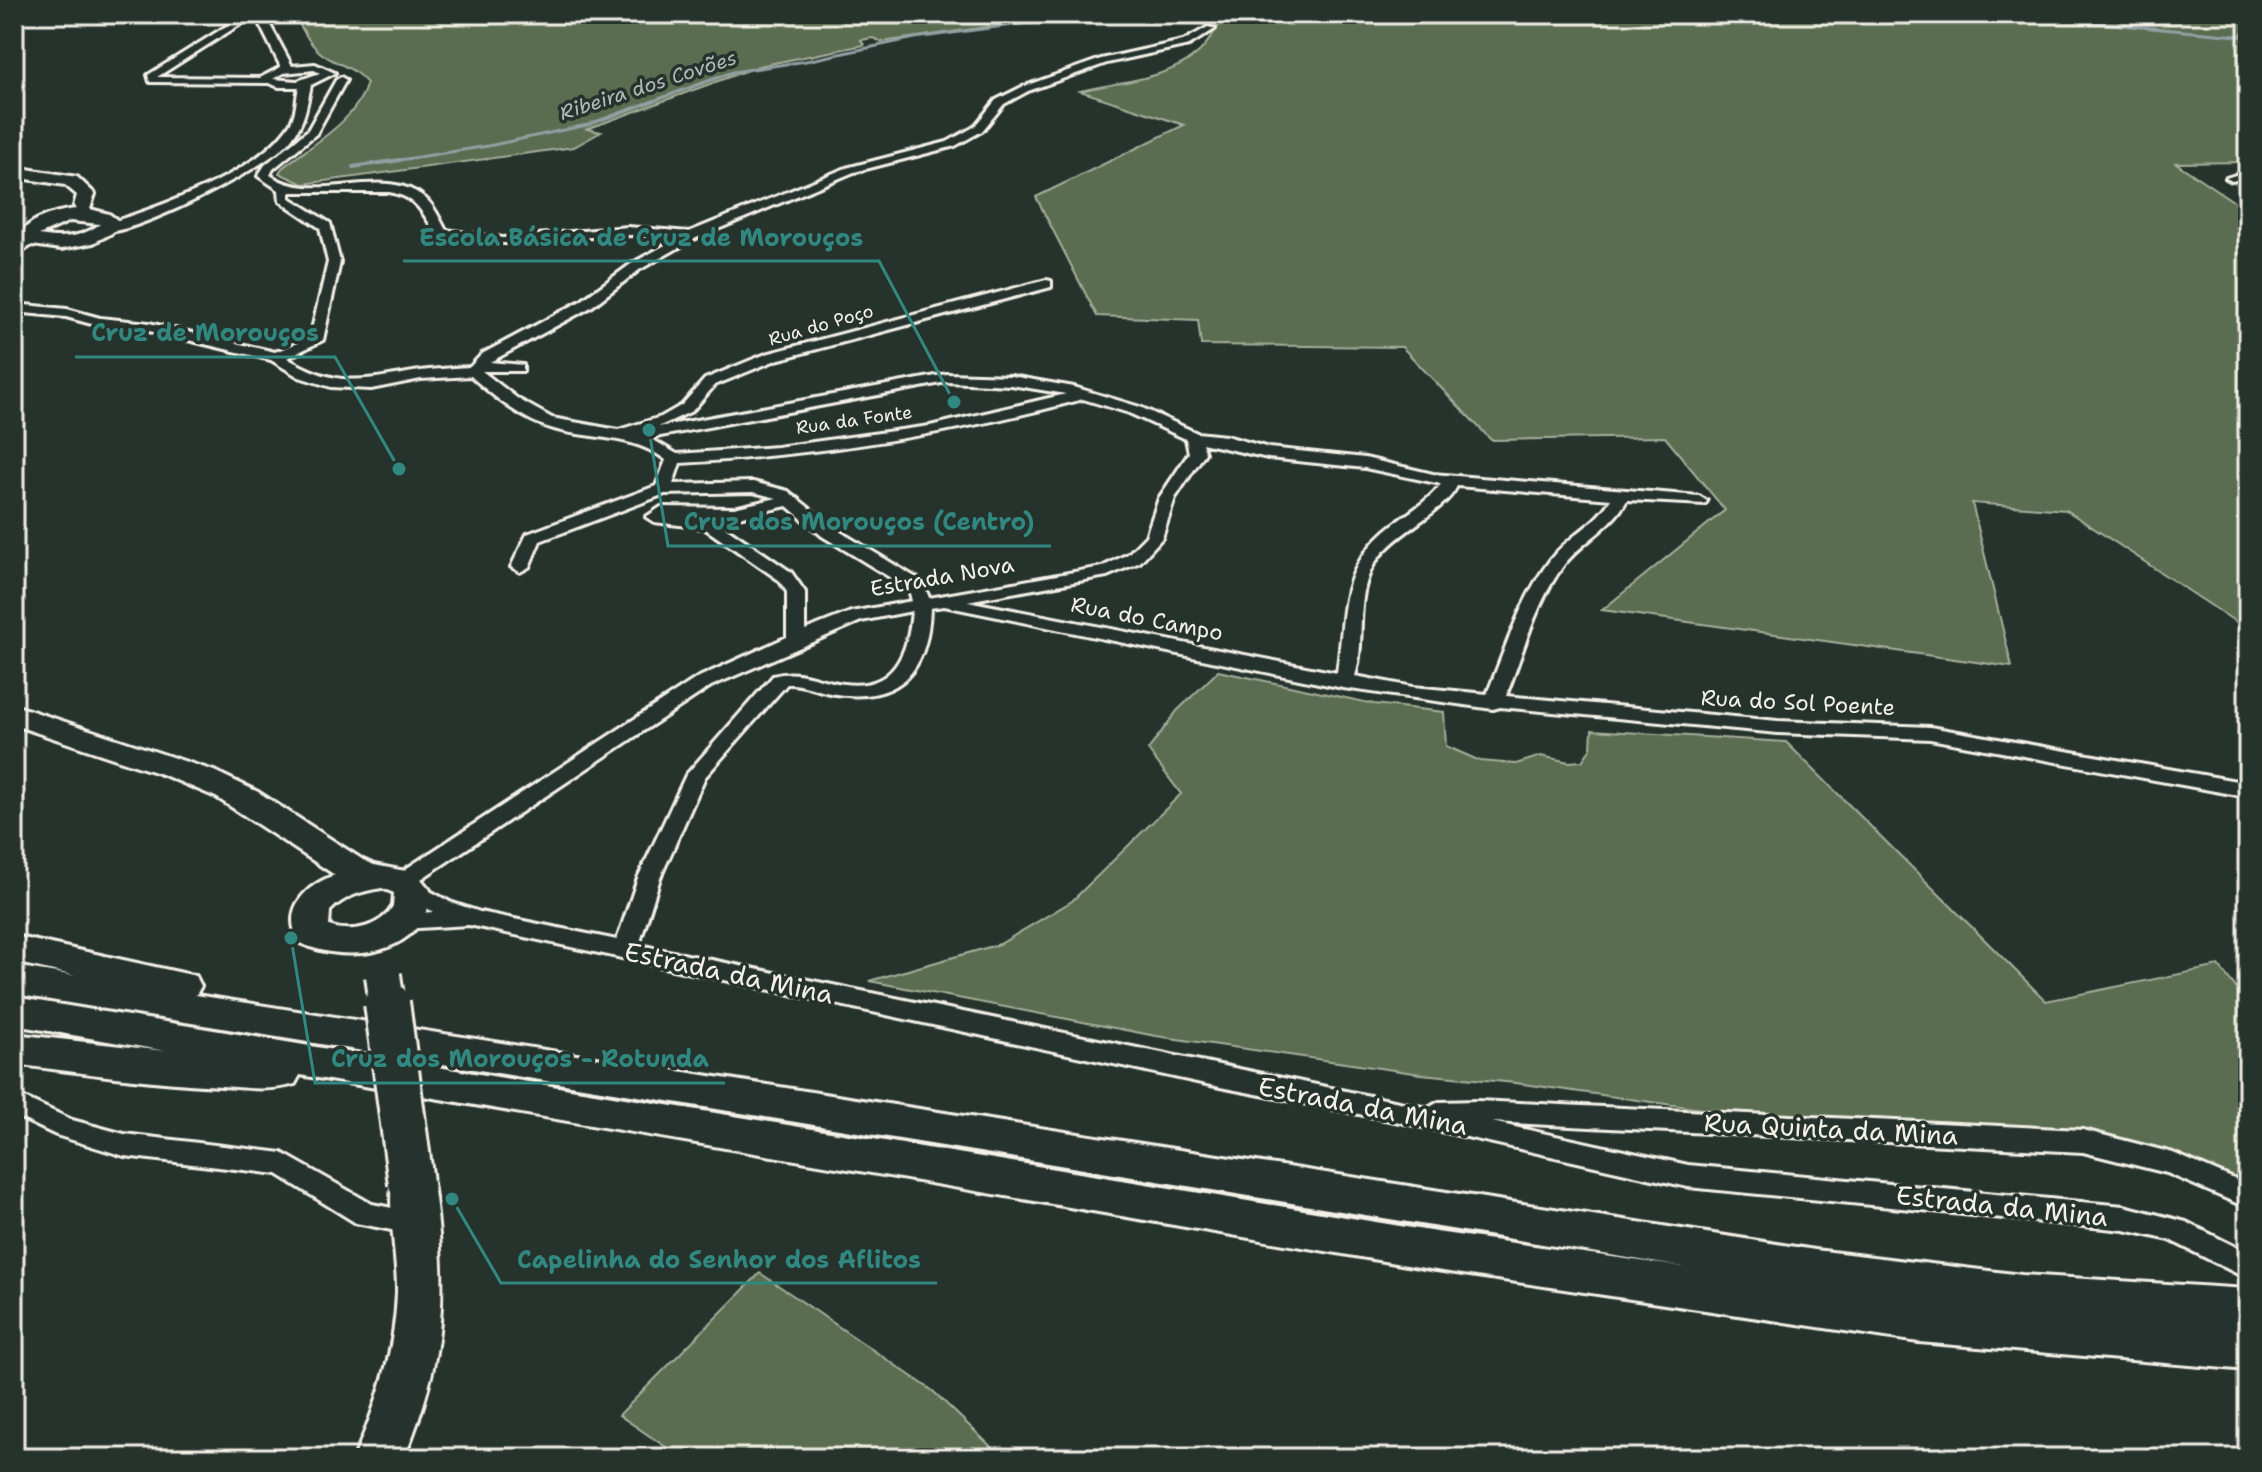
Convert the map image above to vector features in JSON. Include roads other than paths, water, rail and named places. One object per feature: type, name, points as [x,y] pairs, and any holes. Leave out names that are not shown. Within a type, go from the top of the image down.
[{"type":"main road","points":[[14,172],[71,181],[86,194],[96,217],[89,237],[19,247]]},
{"type":"main road","points":[[19,247],[30,231],[55,220],[96,217]]},
{"type":"main road","points":[[14,714],[54,732],[197,776],[228,789],[269,811],[324,853],[397,899]]},
{"type":"main road","points":[[324,853],[328,871],[326,894]]},
{"type":"main road","points":[[354,880],[397,899],[369,940],[337,944],[313,934],[308,925],[310,914],[326,894],[354,880]]},
{"type":"main road","points":[[379,1458],[399,1416],[416,1355],[422,1287],[414,1203],[383,975],[397,899]]},
{"type":"main road","points":[[353,943],[383,975]]},
{"type":"main road","points":[[14,949],[202,991],[354,1034]]},
{"type":"main road","points":[[14,980],[1815,1269],[2022,1295],[2248,1309]]},
{"type":"main road","points":[[14,1011],[378,1075],[1498,1260],[1919,1321],[2248,1349]]},
{"type":"main road","points":[[14,1049],[112,1062],[230,1072],[378,1075]]},
{"type":"street","points":[[96,217],[194,195],[260,159],[295,127],[320,68],[288,69],[265,79],[238,82],[170,82],[151,77],[240,22],[222,14]]},
{"type":"street","points":[[279,17],[265,25],[288,69]]},
{"type":"street","points":[[475,368],[514,342],[586,304],[635,267],[690,236],[850,170],[951,144],[978,129],[1000,102],[1025,89],[1104,61],[1186,43],[1211,29]]},
{"type":"street","points":[[296,50],[304,67]]},
{"type":"street","points":[[265,79],[287,84],[318,78],[341,80],[312,132],[269,167],[264,176],[270,183],[285,190],[379,188],[405,192],[422,200],[442,233],[462,239],[491,242],[647,232],[690,236]]},
{"type":"street","points":[[96,217],[155,205],[218,176],[245,159],[280,127],[289,99],[287,84]]},
{"type":"street","points":[[2232,178],[2248,174]]},
{"type":"street","points":[[276,357],[316,340],[334,262],[326,226],[284,199],[285,190]]},
{"type":"street","name":"Rua do Poço","points":[[629,435],[687,408],[710,382],[771,357],[1046,284]]},
{"type":"street","points":[[14,308],[49,310],[99,322],[149,327],[276,357],[304,374],[331,383],[371,385],[475,368],[518,368]]},
{"type":"street","points":[[475,368],[492,388],[554,425],[629,435],[947,378],[979,378],[1035,383],[1084,393],[1157,418],[1193,437],[1226,441],[1268,453],[1365,463],[1419,477],[1699,501]]},
{"type":"street","name":"Rua da Fonte","points":[[674,459],[821,449],[1011,414],[1084,393]]},
{"type":"street","points":[[629,435],[674,459],[663,489]]},
{"type":"street","name":"Estrada Nova","points":[[397,899],[704,682],[857,616],[1107,571],[1134,558],[1154,538],[1167,498],[1197,453],[1193,437]]},
{"type":"street","points":[[1343,682],[1357,585],[1363,568],[1385,541],[1449,488],[1450,480]]},
{"type":"street","points":[[520,567],[533,538],[663,489],[753,487],[782,494],[792,500],[828,532],[917,586],[922,605],[915,653],[899,679],[882,686],[853,690],[794,678],[780,680],[696,775],[649,878],[625,951]]},
{"type":"street","points":[[1493,703],[1545,579],[1560,558],[1607,514],[1622,494]]},
{"type":"street","points":[[792,500],[734,513],[661,512],[654,517],[709,524],[785,576],[796,592],[796,640]]},
{"type":"street","name":"Rua do Campo","points":[[943,602],[1343,682]]},
{"type":"street","name":"Rua do Sol Poente","points":[[1343,682],[1493,703],[1778,727],[1930,733],[2248,790]]},
{"type":"street","name":"Estrada da Mina","points":[[397,899],[442,907],[477,919]]},
{"type":"street","name":"Estrada da Mina","points":[[397,899],[625,951],[1405,1113],[1688,1176],[2124,1218],[2176,1230],[2236,1260]]},
{"type":"street","points":[[14,1103],[65,1128],[124,1145],[282,1164],[366,1215],[414,1203]]},
{"type":"street","name":"Rua Quinta da Mina","points":[[1405,1113],[1477,1111],[2083,1141],[2173,1164],[2248,1197]]},
{"type":"waterway","name":"Ribeira dos Covões","points":[[394,161],[488,146],[587,125],[733,72],[806,61],[915,38],[1095,14]]},
{"type":"waterway","name":"Ribeira dos Covões","points":[[2001,14],[2248,37]]},
{"type":"waterway","name":"Ribeira dos Covões","points":[[394,161],[400,160]]},
{"type":"waterway","name":"Ribeira dos Covões","points":[[353,167],[394,161]]},
{"type":"waterway","name":"Ribeira dos Covões","points":[[387,162],[394,161]]},
{"type":"place","name":"Escola Básica de Cruz de Morouços","points":[[954,402]]},
{"type":"place","name":"Cruz dos Morouços (Centro)","points":[[649,430]]},
{"type":"place","name":"Cruz de Morouços","points":[[399,469]]},
{"type":"place","name":"Cruz dos Morouços - Rotunda","points":[[291,938]]},
{"type":"place","name":"Capelinha do Senhor dos Aflitos","points":[[452,1199]]}]
